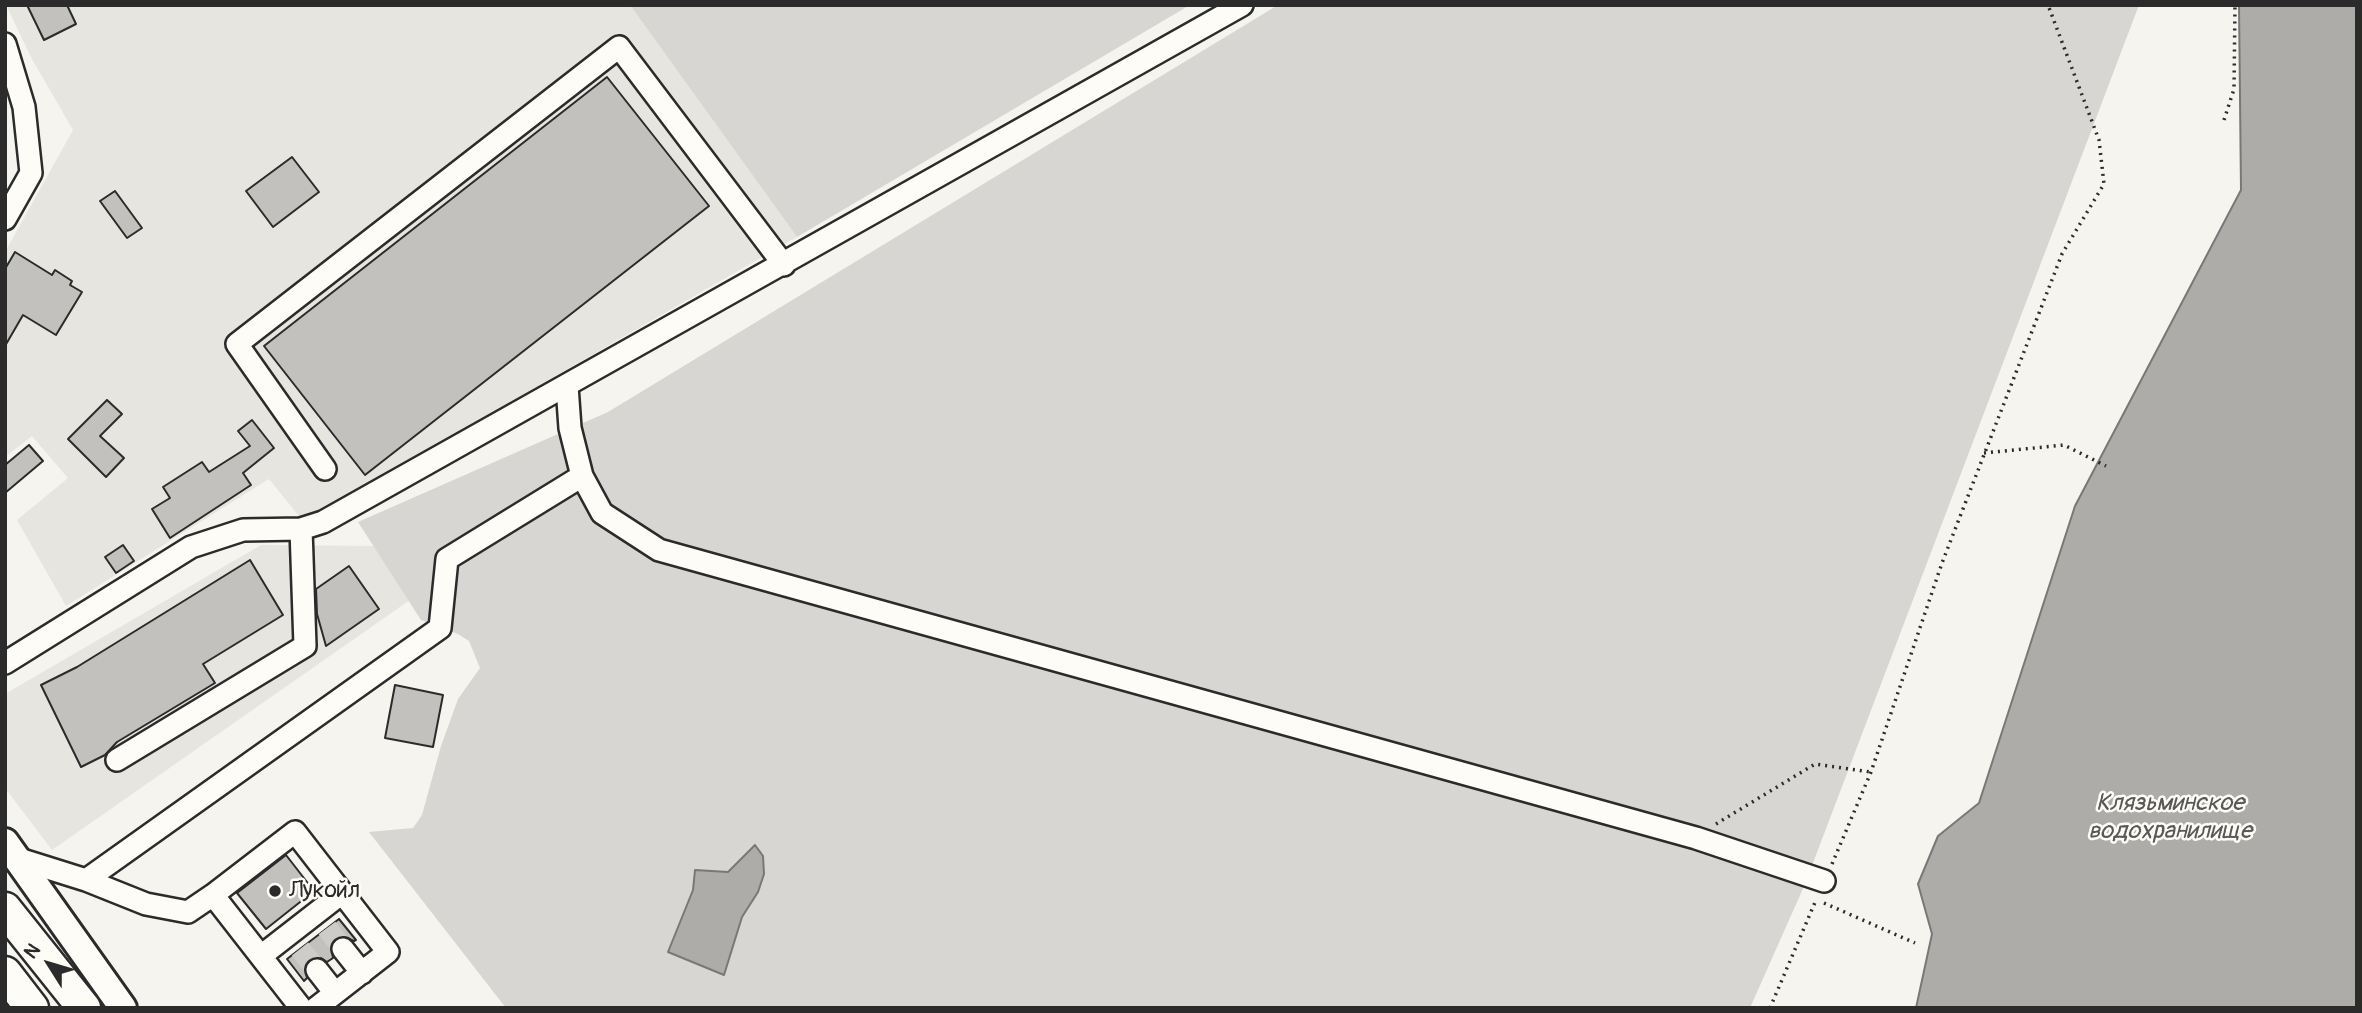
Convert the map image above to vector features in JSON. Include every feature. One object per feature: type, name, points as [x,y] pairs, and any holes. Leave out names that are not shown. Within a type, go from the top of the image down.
[{"type":"highway","points":[[5,909],[84,1008]]},
{"type":"highway","points":[[5,973],[32,1008]]},
{"type":"main road","points":[[12,850],[123,1008]]},
{"type":"lane","points":[[5,663],[191,547],[243,530],[301,529],[323,522],[1242,5]]},
{"type":"lane","points":[[5,44],[24,107],[32,173],[5,219]]},
{"type":"lane","points":[[325,469],[237,344],[619,47],[783,265]]},
{"type":"lane","points":[[566,386],[570,428],[582,476],[602,513],[659,550],[1696,838],[1821,890]]},
{"type":"lane","points":[[86,880],[440,628],[447,559],[582,476]]},
{"type":"lane","points":[[117,760],[305,646],[301,529]]},
{"type":"lane","points":[[12,850],[146,904],[188,912],[295,832],[388,952],[316,1008]]},
{"type":"lane","points":[[261,956],[295,942],[321,921],[342,893]]},
{"type":"lane","points":[[214,895],[301,1008]]},
{"type":"lane","points":[[343,949],[362,973]]},
{"type":"lane","points":[[317,970],[335,993]]},
{"type":"path","points":[[1770,1008],[1871,772],[1942,562],[2062,254],[2104,184],[2099,140],[2048,5]]},
{"type":"path","points":[[2224,120],[2234,89],[2235,5]]},
{"type":"path","points":[[1984,453],[2063,444],[2106,466]]},
{"type":"path","points":[[1696,838],[1815,764],[1871,772]]},
{"type":"path","points":[[1821,890],[1915,943]]},
{"type":"shaded area","points":[[6,5],[630,5],[797,237],[303,521],[269,479],[66,606],[17,520],[68,478],[32,436],[5,457],[5,252],[73,130],[32,59]]},
{"type":"shaded area","points":[[630,5],[1190,5],[797,237]]},
{"type":"shaded area","points":[[1278,5],[2139,5],[1805,884],[1750,1008],[506,1008],[369,832],[413,828],[422,815],[441,746],[458,699],[480,668],[469,641],[421,620],[358,522],[608,412]],"holes":[[[755,845],[758,892],[742,917],[724,975],[668,952],[693,890],[696,870],[728,872]]]},
{"type":"shaded area","points":[[261,545],[374,546],[410,600],[52,850],[5,788],[5,694]]},
{"type":"water","name":"Клязьминское водохранилище","points":[[2239,5],[2357,5],[2357,1008],[1916,1008],[1932,934],[1918,884],[1938,836],[1979,803],[2075,506],[2241,190]]},
{"type":"water","points":[[755,845],[763,856],[764,874],[758,892],[742,917],[724,975],[668,952],[693,890],[695,870],[728,872]]},
{"type":"building","points":[[27,5],[67,5],[76,24],[44,40]]},
{"type":"building","points":[[607,77],[709,206],[365,475],[264,346]]},
{"type":"building","points":[[292,157],[319,192],[273,227],[246,191]]},
{"type":"building","points":[[115,191],[142,228],[127,238],[100,201]]},
{"type":"building","points":[[15,252],[52,275],[55,270],[72,281],[70,285],[82,292],[56,335],[23,315],[5,346],[5,269]]},
{"type":"building","points":[[107,400],[122,414],[100,436],[124,458],[106,477],[68,439]]},
{"type":"building","points":[[252,420],[274,448],[243,473],[251,485],[170,538],[152,509],[170,498],[163,487],[202,462],[209,472],[250,446],[238,431]]},
{"type":"building","points":[[29,445],[43,461],[5,493],[5,465]]},
{"type":"building","points":[[123,545],[134,561],[116,573],[105,557]]},
{"type":"building","points":[[250,560],[283,615],[203,664],[215,683],[117,742],[105,755],[81,767],[41,685],[77,667]]},
{"type":"building","points":[[349,566],[379,609],[326,646],[317,614],[316,589]]},
{"type":"building","points":[[395,685],[443,695],[433,747],[385,738]]},
{"type":"building","name":"Лукойл","points":[[286,855],[314,891],[266,929],[237,893]]},
{"type":"building","points":[[339,919],[356,940],[342,936],[335,938],[331,945],[333,958],[327,962],[321,958],[310,959],[305,966],[307,978],[304,981],[287,959]]},
{"type":"tunnel","points":[[327,928],[343,949]]},
{"type":"tunnel","points":[[300,949],[317,970]]},
{"type":"place","name":"Лукойл","points":[[275,891]]}]
